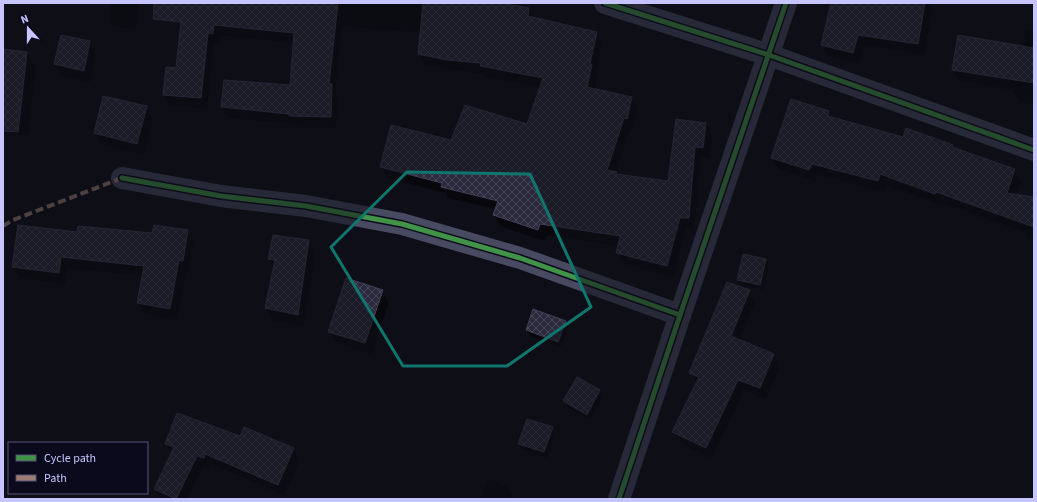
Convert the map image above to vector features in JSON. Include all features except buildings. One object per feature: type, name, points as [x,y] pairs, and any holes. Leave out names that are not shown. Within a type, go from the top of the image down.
[{"type":"street","points":[[605,3],[769,55],[1034,150]]},
{"type":"street","points":[[619,499],[786,3]]},
{"type":"street","points":[[122,178],[221,196],[306,206],[402,224],[520,258],[680,315]]},
{"type":"highlighted area","points":[[407,172],[530,174],[591,307],[507,366],[403,366],[331,247]]},
{"type":"marked path","points":[[3,226],[13,220],[122,178]]},
{"type":"cycle path","points":[[605,3],[769,55],[1034,150]]},
{"type":"cycle path","points":[[619,499],[786,3]]},
{"type":"cycle path","points":[[122,178],[221,196],[306,206],[402,224],[520,258],[680,315]]}]
